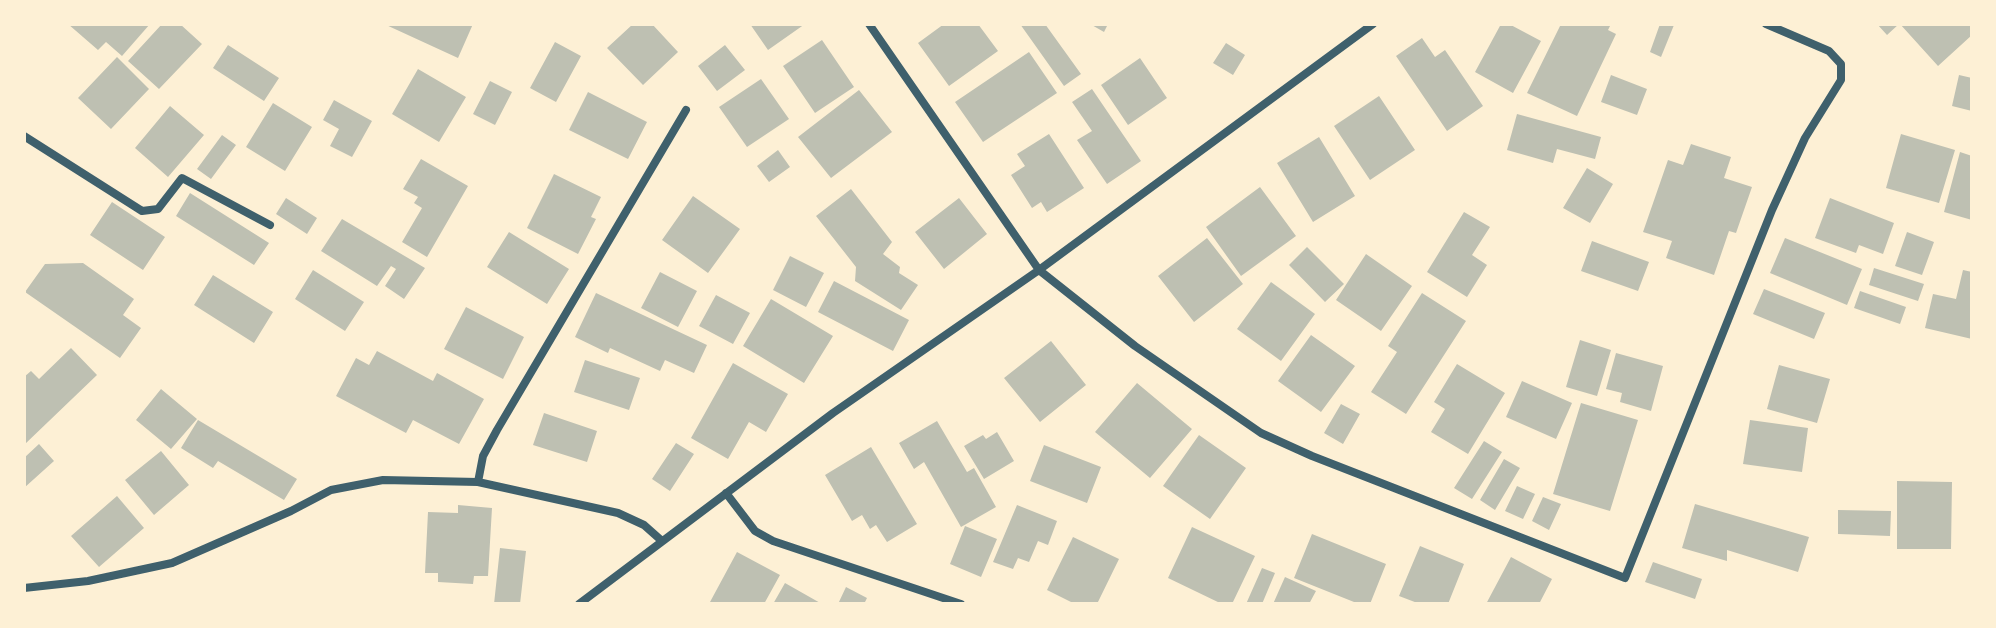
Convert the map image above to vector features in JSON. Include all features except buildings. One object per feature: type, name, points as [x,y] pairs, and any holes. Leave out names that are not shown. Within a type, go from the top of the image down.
[{"type":"street","points":[[869,24],[1039,270],[1135,346],[1261,433],[1312,456],[1625,578],[1772,210],[1805,138],[1841,80],[1841,64],[1829,51],[1766,24]]},
{"type":"street","points":[[579,604],[833,413],[1039,270],[1373,24]]},
{"type":"street","points":[[478,482],[483,456],[497,430],[686,110]]},
{"type":"street","points":[[24,136],[142,211],[158,209],[182,178],[270,225]]},
{"type":"street","points":[[24,588],[88,581],[172,563],[331,490],[383,480],[478,482],[618,513],[644,525],[662,541]]},
{"type":"street","points":[[726,493],[755,531],[773,541],[961,604]]}]
